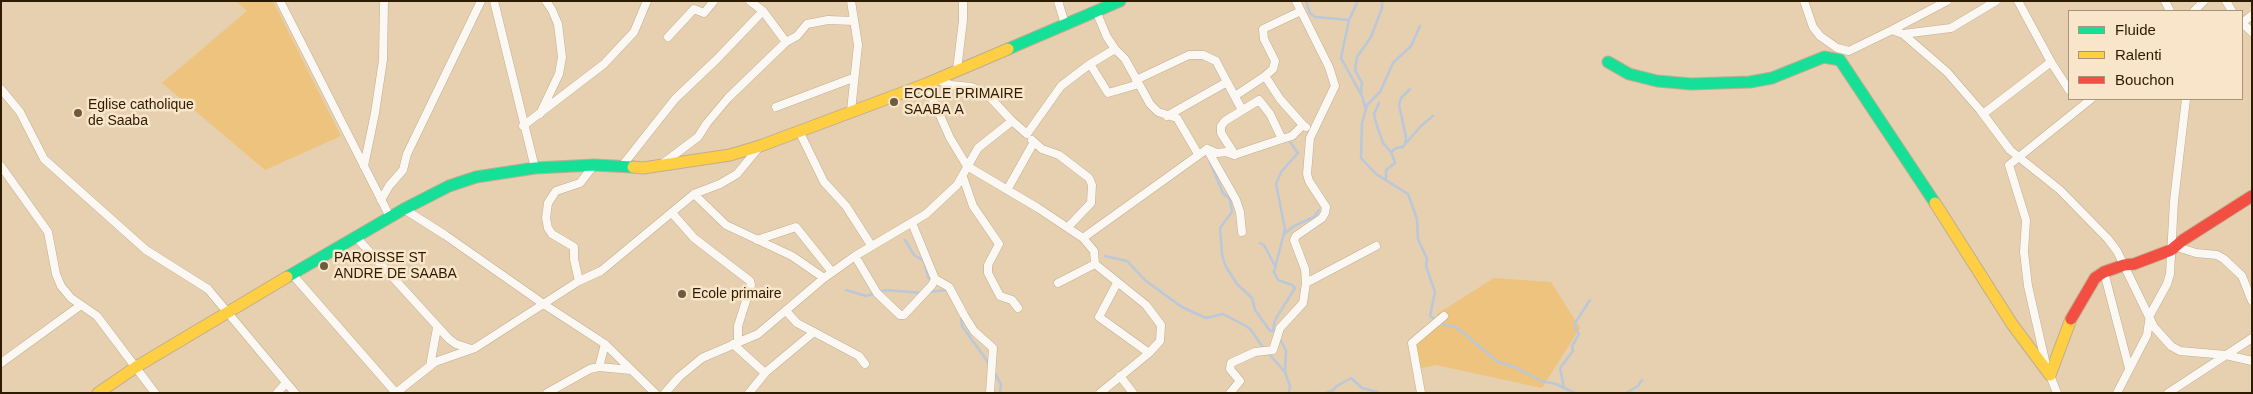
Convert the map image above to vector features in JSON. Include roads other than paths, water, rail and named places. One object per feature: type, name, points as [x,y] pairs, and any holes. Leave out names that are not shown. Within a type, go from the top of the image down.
[{"type":"street","points":[[280,1],[390,217]]},
{"type":"street","points":[[364,166],[383,60],[384,1]]},
{"type":"street","points":[[381,200],[389,186],[403,170],[407,154],[481,1]]},
{"type":"street","points":[[494,1],[523,126],[535,168]]},
{"type":"street","points":[[539,115],[559,74],[562,57],[558,24],[546,1]]},
{"type":"street","points":[[523,126],[592,75],[629,38],[637,28],[647,1]]},
{"type":"street","points":[[668,37],[694,9],[704,13],[714,1]]},
{"type":"street","points":[[750,1],[763,11],[786,42]]},
{"type":"street","points":[[851,1],[858,45],[851,111]]},
{"type":"street","points":[[957,70],[963,20],[963,1]]},
{"type":"street","points":[[1058,1],[1065,24]]},
{"type":"street","points":[[98,393],[136,367],[227,312],[404,209],[449,186],[476,177],[535,168],[594,165],[642,168],[730,155],[760,146],[938,80],[1101,7],[1120,1]]},
{"type":"street","points":[[1230,393],[1240,381],[1230,369],[1231,363],[1255,352],[1273,350],[1280,328],[1303,303],[1306,283],[1305,269],[1294,240],[1296,236],[1322,218],[1326,208],[1309,181],[1307,174],[1311,132],[1336,88],[1296,1]]},
{"type":"street","points":[[1804,1],[1813,27],[1820,36],[1837,48],[1849,51],[1947,1]]},
{"type":"street","points":[[1927,12],[1934,1]]},
{"type":"street","points":[[1903,34],[1951,28],[1996,1]]},
{"type":"street","points":[[2018,1],[2051,62],[2068,88]]},
{"type":"street","points":[[2195,10],[2204,1]]},
{"type":"street","points":[[1101,7],[1107,37],[1125,60],[1150,104],[1158,112],[1177,118],[1198,154]]},
{"type":"street","points":[[1234,96],[1274,69],[1275,61],[1264,39],[1263,29],[1301,10]]},
{"type":"street","points":[[622,166],[675,99],[717,60],[763,11]]},
{"type":"street","points":[[660,166],[675,152],[698,137],[728,98],[786,42],[797,36],[811,22],[854,21]]},
{"type":"street","points":[[1892,30],[1903,34],[1947,72],[1983,114],[2010,150],[2060,190],[2098,229],[2117,251],[2159,333],[2171,346],[2180,351],[2226,355],[2252,361]]},
{"type":"street","points":[[1027,134],[1061,86],[1090,64],[1116,49]]},
{"type":"street","points":[[1090,64],[1108,93],[1138,82],[1182,57],[1195,53],[1216,62],[1242,110]]},
{"type":"street","points":[[1608,62],[1630,74],[1657,81],[1691,84],[1766,80],[1824,57],[1840,60],[1902,151],[2012,324],[2050,375]]},
{"type":"street","points":[[1983,114],[2051,62]]},
{"type":"street","points":[[1265,76],[1280,99],[1311,132]]},
{"type":"street","points":[[776,107],[853,78]]},
{"type":"street","points":[[938,80],[951,85],[971,87],[985,92],[1042,149],[1059,155],[1089,178],[1092,185],[1091,203],[1068,227]]},
{"type":"street","points":[[1167,116],[1227,82]]},
{"type":"street","points":[[926,84],[950,138],[967,166],[1083,238],[1094,251],[1095,264],[1146,305],[1161,326],[1160,341],[1100,393]]},
{"type":"street","points":[[1,89],[20,112],[44,159],[146,250],[208,289],[295,393]]},
{"type":"street","points":[[1235,155],[1221,133],[1220,126],[1257,100],[1260,101],[1270,114],[1282,139]]},
{"type":"street","points":[[2075,100],[2080,107]]},
{"type":"street","points":[[2057,393],[2050,375],[2028,286],[2024,252],[2026,220],[2009,165],[2090,100]]},
{"type":"street","points":[[2117,393],[2148,331],[2150,315],[2167,284],[2174,248],[2174,201],[2186,100]]},
{"type":"street","points":[[665,393],[679,377],[702,358],[758,334],[832,272],[871,245],[912,223],[945,197],[963,177],[967,166],[978,148],[1012,121]]},
{"type":"street","points":[[1207,149],[1217,153],[1226,152],[1235,155],[1292,136],[1302,124]]},
{"type":"street","points":[[799,131],[824,182],[846,206],[871,245]]},
{"type":"street","points":[[1007,190],[1034,142]]},
{"type":"street","points":[[292,274],[396,393],[442,358],[472,349],[579,281],[601,271],[694,194],[720,184],[736,174],[760,146]]},
{"type":"street","points":[[1083,238],[1207,149]]},
{"type":"street","points":[[1207,149],[1236,200],[1240,212],[1242,232]]},
{"type":"street","points":[[579,281],[574,259],[574,247],[552,234],[548,228],[546,218],[548,203],[556,191],[582,181],[594,165]]},
{"type":"street","points":[[1,180],[2,167]]},
{"type":"street","points":[[2,167],[48,232],[56,274],[61,286],[81,305],[97,316],[155,393]]},
{"type":"street","points":[[963,177],[973,206],[999,244],[988,264],[988,272],[1000,296],[1012,300],[1018,308]]},
{"type":"street","points":[[694,194],[723,223],[792,256],[824,278]]},
{"type":"street","points":[[2050,375],[2065,333],[2079,303],[2093,280],[2104,272],[2124,265],[2134,264],[2174,248],[2183,240],[2243,204],[2252,196]]},
{"type":"street","points":[[404,209],[605,344],[655,393]]},
{"type":"street","points":[[672,213],[705,248],[750,281],[751,285],[738,326],[735,343]]},
{"type":"street","points":[[912,223],[935,279],[949,287],[974,331],[993,348],[990,393]]},
{"type":"street","points":[[758,240],[796,227],[832,272]]},
{"type":"street","points":[[356,237],[437,328],[452,342],[472,349]]},
{"type":"street","points":[[1306,283],[1376,246]]},
{"type":"street","points":[[2174,248],[2217,255],[2224,259],[2242,276],[2252,301]]},
{"type":"street","points":[[855,256],[875,290],[900,315],[908,312],[935,279]]},
{"type":"street","points":[[1058,283],[1095,264]]},
{"type":"street","points":[[2104,272],[2129,368]]},
{"type":"street","points":[[1117,283],[1099,317],[1148,353]]},
{"type":"street","points":[[1,363],[81,305]]},
{"type":"street","points":[[786,311],[797,323],[859,356],[865,364]]},
{"type":"street","points":[[1421,393],[1412,343],[1444,316]]},
{"type":"street","points":[[430,366],[437,328]]},
{"type":"street","points":[[749,393],[765,374],[814,332]]},
{"type":"street","points":[[2168,393],[2252,338]]},
{"type":"street","points":[[735,343],[765,374]]},
{"type":"street","points":[[598,367],[605,344]]},
{"type":"street","points":[[546,393],[590,369],[598,367],[632,370]]},
{"type":"street","points":[[1120,376],[1133,393]]},
{"type":"street","points":[[277,393],[286,383]]},
{"type":"waterway","points":[[1306,1],[1310,13],[1315,17],[1349,20],[1341,58],[1362,96],[1366,110]]},
{"type":"waterway","points":[[1349,20],[1358,1]]},
{"type":"waterway","points":[[1361,92],[1362,83],[1355,70],[1357,57],[1371,37],[1382,8],[1382,1]]},
{"type":"waterway","points":[[1420,26],[1411,46],[1393,63],[1380,92],[1367,105],[1362,123],[1361,158],[1376,174],[1408,194],[1417,219],[1418,239],[1427,259],[1426,266],[1435,292],[1430,316],[1445,325],[1456,327],[1498,362],[1515,367],[1541,381],[1556,384],[1575,393]]},
{"type":"waterway","points":[[1386,179],[1386,170],[1395,163],[1391,152],[1396,148],[1403,147],[1405,144],[1406,137],[1399,105],[1401,98],[1410,89]]},
{"type":"waterway","points":[[1379,103],[1374,114],[1376,123],[1383,143],[1390,151]]},
{"type":"waterway","points":[[1406,143],[1433,116]]},
{"type":"waterway","points":[[1276,332],[1273,329],[1275,320],[1295,288],[1278,280],[1274,272],[1285,229],[1276,184],[1281,172],[1298,153],[1288,139]]},
{"type":"waterway","points":[[1209,160],[1223,193],[1230,199],[1232,212],[1220,228],[1225,265],[1237,284],[1252,298],[1255,310],[1270,331],[1275,331]]},
{"type":"waterway","points":[[1284,234],[1294,226],[1314,217],[1319,210]]},
{"type":"waterway","points":[[905,240],[914,255],[924,261],[928,277],[932,281]]},
{"type":"waterway","points":[[1260,243],[1264,245],[1275,266]]},
{"type":"waterway","points":[[1105,256],[1127,261],[1146,281],[1182,307],[1206,318],[1223,314],[1246,326],[1264,349]]},
{"type":"waterway","points":[[846,290],[866,296],[886,290],[922,293]]},
{"type":"waterway","points":[[927,292],[947,290]]},
{"type":"waterway","points":[[1564,388],[1560,368],[1573,351],[1572,346],[1579,334],[1575,328],[1575,323],[1590,300]]},
{"type":"waterway","points":[[961,314],[962,326],[990,365]]},
{"type":"waterway","points":[[1279,337],[1286,351],[1285,372]]},
{"type":"waterway","points":[[1268,353],[1285,372],[1290,386],[1289,393]]},
{"type":"waterway","points":[[994,372],[1001,384],[1000,393]]},
{"type":"waterway","points":[[1325,393],[1351,378],[1362,388],[1378,392]]},
{"type":"waterway","points":[[1626,393],[1638,386],[1642,380]]},
{"type":"place","name":"ECOLE PRIMAIRE SAABA A","points":[[894,102]]},
{"type":"place","name":"Eglise catholique de Saaba","points":[[78,113]]},
{"type":"place","name":"PAROISSE ST ANDRE DE SAABA","points":[[324,266]]},
{"type":"place","name":"Ecole primaire","points":[[682,294]]}]
